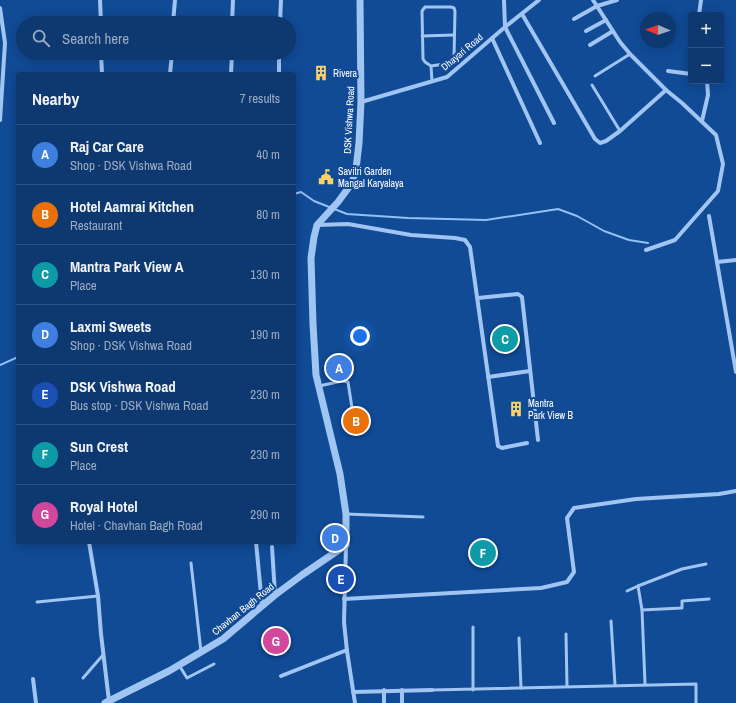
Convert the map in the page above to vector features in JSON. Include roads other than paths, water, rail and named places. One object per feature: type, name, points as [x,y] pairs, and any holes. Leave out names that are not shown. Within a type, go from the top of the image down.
[{"type":"street","points":[[100,0],[101,16]]},
{"type":"street","points":[[174,16],[175,0]]},
{"type":"street","points":[[232,16],[233,0]]},
{"type":"street","points":[[280,16],[281,0]]},
{"type":"street","name":"DSK Vishwa Road","points":[[355,703],[346,650],[344,622],[346,514],[340,474],[316,375],[311,258],[317,225],[338,202],[352,183],[356,169],[361,102],[360,0]]},
{"type":"street","points":[[504,0],[505,27],[554,122]]},
{"type":"street","name":"Dhayari Road","points":[[361,102],[447,77],[539,0]]},
{"type":"street","points":[[593,0],[630,54],[666,90],[716,135],[723,164],[718,191],[676,240],[646,250]]},
{"type":"street","points":[[574,18],[597,6],[617,0]]},
{"type":"street","points":[[699,12],[701,0]]},
{"type":"street","points":[[0,8],[5,43],[0,120]]},
{"type":"street","points":[[522,14],[595,139],[600,143],[606,142],[620,131],[666,90]]},
{"type":"street","points":[[586,31],[606,20]]},
{"type":"street","points":[[590,45],[613,31]]},
{"type":"street","points":[[492,38],[540,143]]},
{"type":"street","points":[[102,60],[102,72]]},
{"type":"street","points":[[170,72],[171,60]]},
{"type":"street","points":[[231,72],[232,60]]},
{"type":"street","points":[[279,60],[279,72]]},
{"type":"street","points":[[668,71],[688,74]]},
{"type":"street","points":[[702,121],[708,95],[707,84]]},
{"type":"street","points":[[709,216],[736,372]]},
{"type":"street","points":[[317,225],[348,224],[411,235],[465,240],[470,247],[498,446],[502,448],[527,443]]},
{"type":"street","points":[[717,262],[736,260]]},
{"type":"street","points":[[478,298],[518,294],[521,296],[538,440]]},
{"type":"street","points":[[488,377],[530,371]]},
{"type":"street","points":[[344,599],[541,588],[567,582],[574,572],[567,518],[574,508],[636,499],[719,494],[736,491]]},
{"type":"street","points":[[89,544],[98,596],[107,702]]},
{"type":"street","points":[[256,544],[262,606]]},
{"type":"street","name":"Chavhan Bagh Road","points":[[107,702],[179,665],[223,639],[275,595],[346,545]]},
{"type":"street","points":[[272,547],[275,595]]},
{"type":"street","points":[[281,676],[346,650]]},
{"type":"street","points":[[33,679],[36,703]]},
{"type":"street","points":[[353,692],[384,690],[432,690]]},
{"type":"street","points":[[384,690],[384,703]]},
{"type":"street","points":[[402,690],[402,703]]},
{"type":"lane","points":[[430,66],[451,63],[453,61],[454,8],[425,7],[422,11],[423,59],[430,66],[432,81]]},
{"type":"lane","points":[[422,36],[454,35]]},
{"type":"lane","points":[[595,76],[630,54]]},
{"type":"lane","points":[[592,85],[620,131]]},
{"type":"lane","points":[[319,386],[342,381],[348,382],[352,408]]},
{"type":"lane","points":[[346,514],[423,517]]},
{"type":"lane","points":[[191,563],[201,652]]},
{"type":"lane","points":[[628,591],[682,569],[706,564]]},
{"type":"lane","points":[[638,586],[642,610],[645,684]]},
{"type":"lane","points":[[37,602],[98,596]]},
{"type":"lane","points":[[642,610],[682,608],[682,601],[708,599]]},
{"type":"lane","points":[[612,621],[615,685]]},
{"type":"lane","points":[[473,627],[473,690]]},
{"type":"lane","points":[[566,634],[567,686]]},
{"type":"lane","points":[[519,638],[521,688]]},
{"type":"lane","points":[[83,678],[103,655]]},
{"type":"lane","points":[[179,665],[187,678],[214,664]]},
{"type":"lane","points":[[432,690],[696,684],[696,703]]},
{"type":"waterway","points":[[296,193],[301,192],[314,201],[347,214],[408,218],[486,220],[558,209],[577,216],[604,231],[629,240],[648,243]]},
{"type":"waterway","points":[[0,365],[16,358]]},
{"type":"place","name":"Rivera","points":[[321,73]]},
{"type":"place","name":"Savitri Garden Mangal Karyalaya","points":[[326,177]]},
{"type":"place","name":"Mantra Park View A","points":[[505,339]]},
{"type":"place","name":"Raj Car Care","points":[[339,368]]},
{"type":"place","name":"Mantra Park View B","points":[[516,409]]},
{"type":"place","name":"Hotel Aamrai Kitchen","points":[[356,421]]},
{"type":"place","name":"Laxmi Sweets","points":[[335,538]]},
{"type":"place","name":"Sun Crest","points":[[483,553]]},
{"type":"place","name":"DSK Vishwa Road","points":[[341,579]]},
{"type":"place","name":"Royal Hotel","points":[[276,641]]}]
